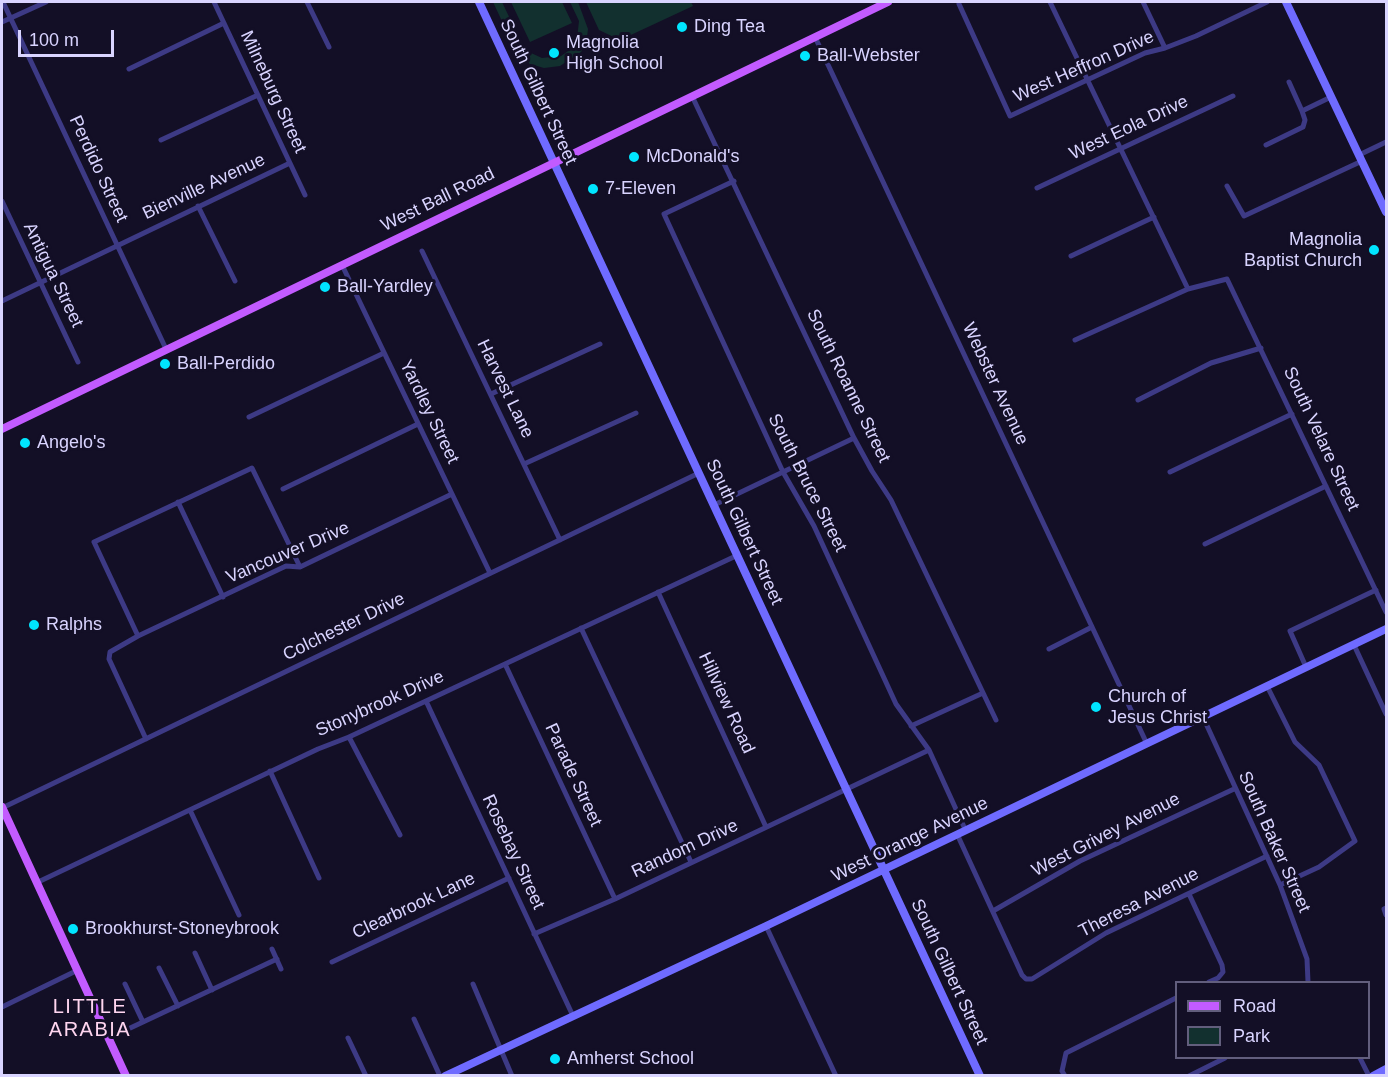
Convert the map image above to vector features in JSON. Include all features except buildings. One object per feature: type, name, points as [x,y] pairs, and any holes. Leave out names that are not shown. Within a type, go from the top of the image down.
[{"type":"main road","name":"West Ball Road","points":[[2,429],[888,2]]},
{"type":"main road","points":[[2,808],[126,1076]]},
{"type":"street","name":"Perdido Street","points":[[3,2],[166,349]]},
{"type":"street","points":[[2,22],[46,2]]},
{"type":"street","name":"Milneburg Street","points":[[214,2],[305,195]]},
{"type":"street","points":[[307,2],[329,47]]},
{"type":"street","name":"South Gilbert Street","points":[[479,2],[980,1076]]},
{"type":"street","points":[[1050,2],[1188,289],[1075,340]]},
{"type":"street","points":[[1143,2],[1165,48]]},
{"type":"street","name":"West Heffron Drive","points":[[959,4],[1010,116],[1145,53],[1196,36],[1267,2]]},
{"type":"street","points":[[1286,2],[1386,212]]},
{"type":"street","points":[[129,69],[224,23]]},
{"type":"street","name":"Webster Avenue","points":[[815,37],[1147,744]]},
{"type":"street","points":[[1266,145],[1303,127],[1305,120],[1289,82]]},
{"type":"street","points":[[161,140],[258,95]]},
{"type":"street","name":"South Roanne Street","points":[[692,96],[854,438],[891,500],[996,720]]},
{"type":"street","name":"West Eola Drive","points":[[1037,188],[1233,96]]},
{"type":"street","points":[[1302,111],[1331,97]]},
{"type":"street","points":[[1227,186],[1244,216],[1360,158],[1386,142]]},
{"type":"street","name":"Bienville Avenue","points":[[2,301],[290,163]]},
{"type":"street","name":"South Bruce Street","points":[[734,181],[664,214],[783,472],[814,526],[897,704],[928,750],[966,829]]},
{"type":"street","name":"Antigua Street","points":[[2,201],[78,362]]},
{"type":"street","points":[[198,206],[235,281]]},
{"type":"street","points":[[1071,256],[1154,217]]},
{"type":"street","name":"Harvest Lane","points":[[422,251],[560,540]]},
{"type":"street","name":"Yardley Street","points":[[342,264],[490,573]]},
{"type":"street","name":"South Velare Street","points":[[1188,289],[1227,279],[1386,612]]},
{"type":"street","points":[[490,394],[600,344]]},
{"type":"street","points":[[1138,400],[1212,363],[1261,348]]},
{"type":"street","points":[[249,417],[384,353]]},
{"type":"street","points":[[524,464],[636,413]]},
{"type":"street","points":[[1170,472],[1292,414]]},
{"type":"street","points":[[283,489],[418,424]]},
{"type":"street","points":[[714,505],[854,438]]},
{"type":"street","points":[[138,636],[94,542],[252,468],[300,567]]},
{"type":"street","name":"Colchester Drive","points":[[2,808],[699,473]]},
{"type":"street","points":[[1204,544],[1326,486]]},
{"type":"street","name":"Vancouver Drive","points":[[146,739],[108,659],[110,652],[138,636],[286,566],[300,567],[452,494]]},
{"type":"street","points":[[178,502],[223,597]]},
{"type":"street","name":"Stonybrook Drive","points":[[36,883],[270,771],[349,737],[738,555]]},
{"type":"street","points":[[1306,667],[1290,631],[1376,590]]},
{"type":"street","name":"Hillview Road","points":[[658,592],[766,827]]},
{"type":"street","points":[[1049,649],[1092,627]]},
{"type":"street","points":[[581,628],[691,862]]},
{"type":"street","name":"West Orange Avenue","points":[[445,1076],[766,926],[1386,629]]},
{"type":"street","points":[[1354,645],[1386,714]]},
{"type":"street","name":"Parade Street","points":[[504,664],[615,899]]},
{"type":"street","points":[[1267,686],[1295,742],[1319,765],[1355,841],[1319,867],[1280,885]]},
{"type":"street","points":[[911,726],[982,693]]},
{"type":"street","name":"Rosebay Street","points":[[426,700],[573,1016]]},
{"type":"street","name":"South Baker Street","points":[[1203,717],[1234,789],[1280,885],[1307,958],[1308,981]]},
{"type":"street","points":[[349,737],[400,835]]},
{"type":"street","name":"Random Drive","points":[[534,934],[615,899],[928,750]]},
{"type":"street","points":[[270,771],[319,878]]},
{"type":"street","name":"West Grivey Avenue","points":[[993,911],[1080,861],[1234,789]]},
{"type":"street","points":[[190,810],[239,915]]},
{"type":"street","points":[[957,834],[993,911]]},
{"type":"street","name":"Theresa Avenue","points":[[993,911],[1022,975],[1026,979],[1037,977],[1106,933],[1267,856]]},
{"type":"street","name":"Clearbrook Lane","points":[[332,962],[509,878]]},
{"type":"street","points":[[1189,894],[1222,965],[1223,972],[1211,981]]},
{"type":"street","points":[[766,926],[836,1076]]},
{"type":"street","points":[[272,949],[281,969]]},
{"type":"street","points":[[195,953],[212,990]]},
{"type":"street","points":[[109,1038],[277,959]]},
{"type":"street","points":[[159,968],[178,1006]]},
{"type":"street","points":[[2,1007],[78,970]]},
{"type":"street","points":[[125,984],[143,1022]]},
{"type":"street","points":[[472,984],[512,1076]]},
{"type":"street","points":[[1065,1076],[1062,1071],[1066,1053],[1175,998]]},
{"type":"street","points":[[414,1019],[440,1076]]},
{"type":"street","points":[[348,1038],[366,1076]]},
{"type":"street","points":[[1189,1076],[1223,1059]]},
{"type":"street","points":[[1361,1059],[1371,1076],[1386,1069]]},
{"type":"green space","points":[[493,2],[502,2],[523,46],[542,58],[561,56],[571,49],[577,39],[579,21],[570,2],[578,2],[588,29],[586,45],[581,52],[560,66],[544,68],[530,64],[516,51]]},
{"type":"green space","points":[[511,2],[562,2],[572,23],[530,42]]},
{"type":"green space","points":[[586,2],[691,2],[693,6],[620,40],[599,30]]},
{"type":"place","name":"Ding Tea","points":[[682,27]]},
{"type":"place","name":"Magnolia High School","points":[[554,53]]},
{"type":"place","name":"Ball-Webster","points":[[805,56]]},
{"type":"place","name":"McDonald's","points":[[634,157]]},
{"type":"place","name":"7-Eleven","points":[[593,189]]},
{"type":"place","name":"Magnolia Baptist Church","points":[[1374,250]]},
{"type":"place","name":"Ball-Yardley","points":[[325,287]]},
{"type":"place","name":"Ball-Perdido","points":[[165,364]]},
{"type":"place","name":"Angelo's","points":[[25,443]]},
{"type":"place","name":"Ralphs","points":[[34,625]]},
{"type":"place","name":"Church of Jesus Christ","points":[[1096,707]]},
{"type":"place","name":"Brookhurst-Stoneybrook","points":[[73,929]]},
{"type":"place","name":"Amherst School","points":[[555,1059]]},
{"type":"district","name":"LITTLE ARABIA","points":[[90,1018]]}]
